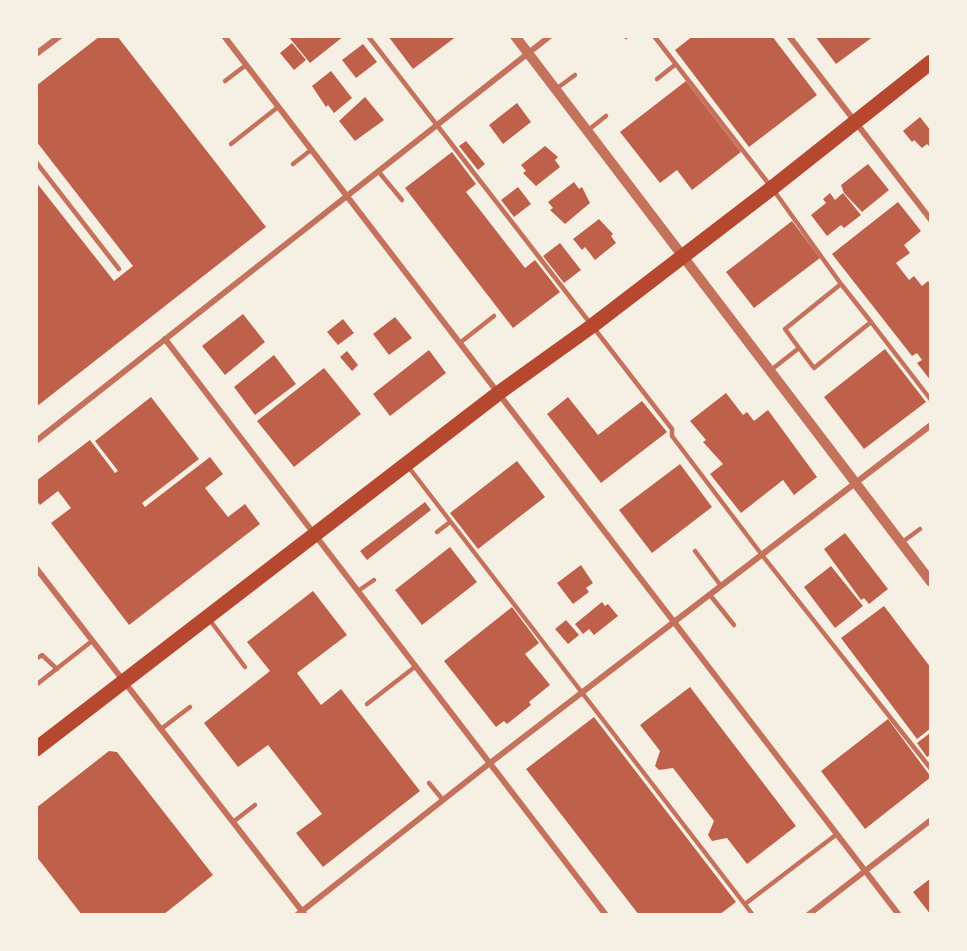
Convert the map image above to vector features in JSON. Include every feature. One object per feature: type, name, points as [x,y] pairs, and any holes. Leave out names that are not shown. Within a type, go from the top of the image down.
[{"type":"main road","points":[[36,748],[500,392],[592,326],[931,62]]},
{"type":"street","points":[[36,54],[60,36]]},
{"type":"street","points":[[224,36],[500,392],[899,915]]},
{"type":"street","points":[[515,36],[931,582]]},
{"type":"street","points":[[36,441],[550,36]]},
{"type":"street","points":[[789,36],[855,123],[928,211],[931,220]]},
{"type":"street","points":[[165,339],[606,915]]},
{"type":"street","points":[[36,568],[233,822],[301,914],[442,800],[930,427]]},
{"type":"street","points":[[808,915],[931,820]]},
{"type":"lane","points":[[368,36],[672,429],[672,436],[762,555],[931,769]]},
{"type":"lane","points":[[654,36],[931,399]]},
{"type":"lane","points":[[657,79],[676,64]]},
{"type":"lane","points":[[225,81],[246,65]]},
{"type":"lane","points":[[555,90],[576,75]]},
{"type":"lane","points":[[231,144],[278,107]]},
{"type":"lane","points":[[586,131],[606,116]]},
{"type":"lane","points":[[293,164],[311,150]]},
{"type":"lane","points":[[36,162],[119,269]]},
{"type":"lane","points":[[378,171],[402,200]]},
{"type":"lane","points":[[841,284],[785,329],[814,368],[871,322]]},
{"type":"lane","points":[[461,342],[494,316]]},
{"type":"lane","points":[[768,371],[799,348]]},
{"type":"lane","points":[[406,464],[753,915]]},
{"type":"lane","points":[[437,532],[450,522]]},
{"type":"lane","points":[[901,543],[920,529]]},
{"type":"lane","points":[[695,551],[721,586]]},
{"type":"lane","points":[[358,591],[374,580]]},
{"type":"lane","points":[[710,595],[734,625]]},
{"type":"lane","points":[[207,617],[245,667]]},
{"type":"lane","points":[[36,685],[92,641]]},
{"type":"lane","points":[[36,659],[42,655],[57,669]]},
{"type":"lane","points":[[367,704],[416,666]]},
{"type":"lane","points":[[161,729],[190,707]]},
{"type":"lane","points":[[429,783],[442,800]]},
{"type":"lane","points":[[233,822],[255,805]]},
{"type":"lane","points":[[745,904],[837,834]]},
{"type":"building","points":[[100,36],[117,36],[266,227],[36,407],[36,182],[114,281],[133,266],[36,141],[36,86]]},
{"type":"building","points":[[288,36],[344,36],[310,63]]},
{"type":"building","points":[[388,36],[457,36],[413,69]]},
{"type":"building","points":[[693,36],[772,36],[817,95],[749,147],[675,50]]},
{"type":"building","points":[[815,36],[874,36],[836,64]]},
{"type":"building","points":[[292,43],[306,60],[294,70],[280,53]]},
{"type":"building","points":[[363,44],[377,62],[356,78],[342,60]]},
{"type":"building","points":[[331,71],[352,98],[334,113],[328,105],[326,107],[312,86]]},
{"type":"building","points":[[686,81],[741,152],[692,190],[677,170],[660,183],[620,132]]},
{"type":"building","points":[[365,97],[384,120],[355,141],[339,121]]},
{"type":"building","points":[[517,103],[531,122],[503,144],[489,125]]},
{"type":"building","points":[[920,117],[931,131],[931,148],[927,144],[922,148],[914,140],[912,142],[903,131]]},
{"type":"building","points":[[466,141],[485,164],[478,170],[459,146]]},
{"type":"building","points":[[545,146],[558,157],[555,160],[560,167],[536,186],[523,173],[526,171],[521,165]]},
{"type":"building","points":[[452,152],[476,184],[466,192],[525,268],[535,260],[560,292],[513,328],[405,188]]},
{"type":"building","points":[[868,164],[889,190],[862,212],[844,193],[841,185]]},
{"type":"building","points":[[574,182],[579,189],[582,187],[590,203],[565,224],[550,210],[553,208],[548,202]]},
{"type":"building","points":[[518,187],[531,204],[514,217],[501,200]]},
{"type":"building","points":[[830,193],[835,200],[843,193],[861,215],[844,228],[841,225],[827,236],[811,215],[826,203],[823,199]]},
{"type":"building","points":[[898,202],[921,231],[904,245],[910,253],[896,263],[909,280],[914,276],[922,286],[928,281],[931,285],[931,381],[917,363],[922,360],[917,353],[912,356],[832,254]]},
{"type":"building","points":[[599,219],[613,234],[611,236],[616,243],[595,260],[585,247],[582,250],[573,239]]},
{"type":"building","points":[[792,221],[820,258],[754,308],[726,272]]},
{"type":"building","points":[[560,243],[581,270],[564,283],[543,256]]},
{"type":"building","points":[[243,314],[265,342],[225,375],[202,346]]},
{"type":"building","points":[[395,317],[412,338],[389,355],[373,334]]},
{"type":"building","points":[[343,319],[354,333],[338,345],[327,332]]},
{"type":"building","points":[[885,349],[926,402],[864,449],[824,397]]},
{"type":"building","points":[[429,350],[446,373],[390,416],[373,394]]},
{"type":"building","points":[[347,351],[358,365],[352,371],[340,357]]},
{"type":"building","points":[[274,355],[296,384],[255,415],[234,387]]},
{"type":"building","points":[[324,368],[361,414],[294,467],[257,421]]},
{"type":"building","points":[[726,393],[743,415],[747,412],[754,421],[768,410],[817,477],[794,495],[783,480],[741,513],[710,474],[723,464],[703,442],[706,440],[690,421]]},
{"type":"building","points":[[151,397],[199,459],[142,503],[145,507],[210,457],[223,474],[205,488],[228,517],[245,504],[260,524],[129,625],[51,523],[71,508],[58,491],[40,505],[36,500],[36,481],[90,440],[115,473],[118,471],[95,441]]},
{"type":"building","points":[[568,397],[598,435],[642,401],[667,432],[601,483],[547,414]]},
{"type":"building","points":[[517,461],[545,497],[478,549],[450,513]]},
{"type":"building","points":[[680,464],[712,507],[652,553],[619,510]]},
{"type":"building","points":[[425,502],[431,510],[367,560],[360,551]]},
{"type":"building","points":[[845,533],[888,589],[869,604],[864,598],[861,600],[824,549]]},
{"type":"building","points":[[450,547],[477,582],[422,625],[395,590]]},
{"type":"building","points":[[581,565],[593,583],[586,588],[589,592],[573,604],[557,583]]},
{"type":"building","points":[[831,566],[863,606],[835,628],[804,587]]},
{"type":"building","points":[[313,591],[347,635],[297,673],[321,705],[341,689],[420,791],[323,867],[296,833],[322,814],[268,745],[238,767],[204,723],[270,671],[247,642]]},
{"type":"building","points":[[602,602],[605,606],[608,604],[618,616],[594,635],[589,629],[583,634],[575,624]]},
{"type":"building","points":[[884,606],[931,668],[931,728],[917,739],[841,638]]},
{"type":"building","points":[[512,607],[539,643],[525,654],[550,685],[529,702],[531,705],[507,724],[504,721],[496,727],[444,661]]},
{"type":"building","points":[[566,620],[579,635],[568,644],[555,629]]},
{"type":"building","points":[[690,687],[796,826],[747,864],[727,838],[712,841],[708,835],[714,821],[673,768],[659,770],[655,766],[660,751],[640,725]]},
{"type":"building","points":[[594,717],[736,902],[719,915],[639,915],[526,769]]},
{"type":"building","points":[[888,719],[931,777],[865,829],[821,771]]},
{"type":"building","points":[[930,733],[931,754],[927,757],[917,743]]},
{"type":"building","points":[[109,751],[117,752],[213,875],[163,915],[82,915],[36,856],[36,808]]},
{"type":"building","points":[[931,878],[931,915],[913,892]]}]
